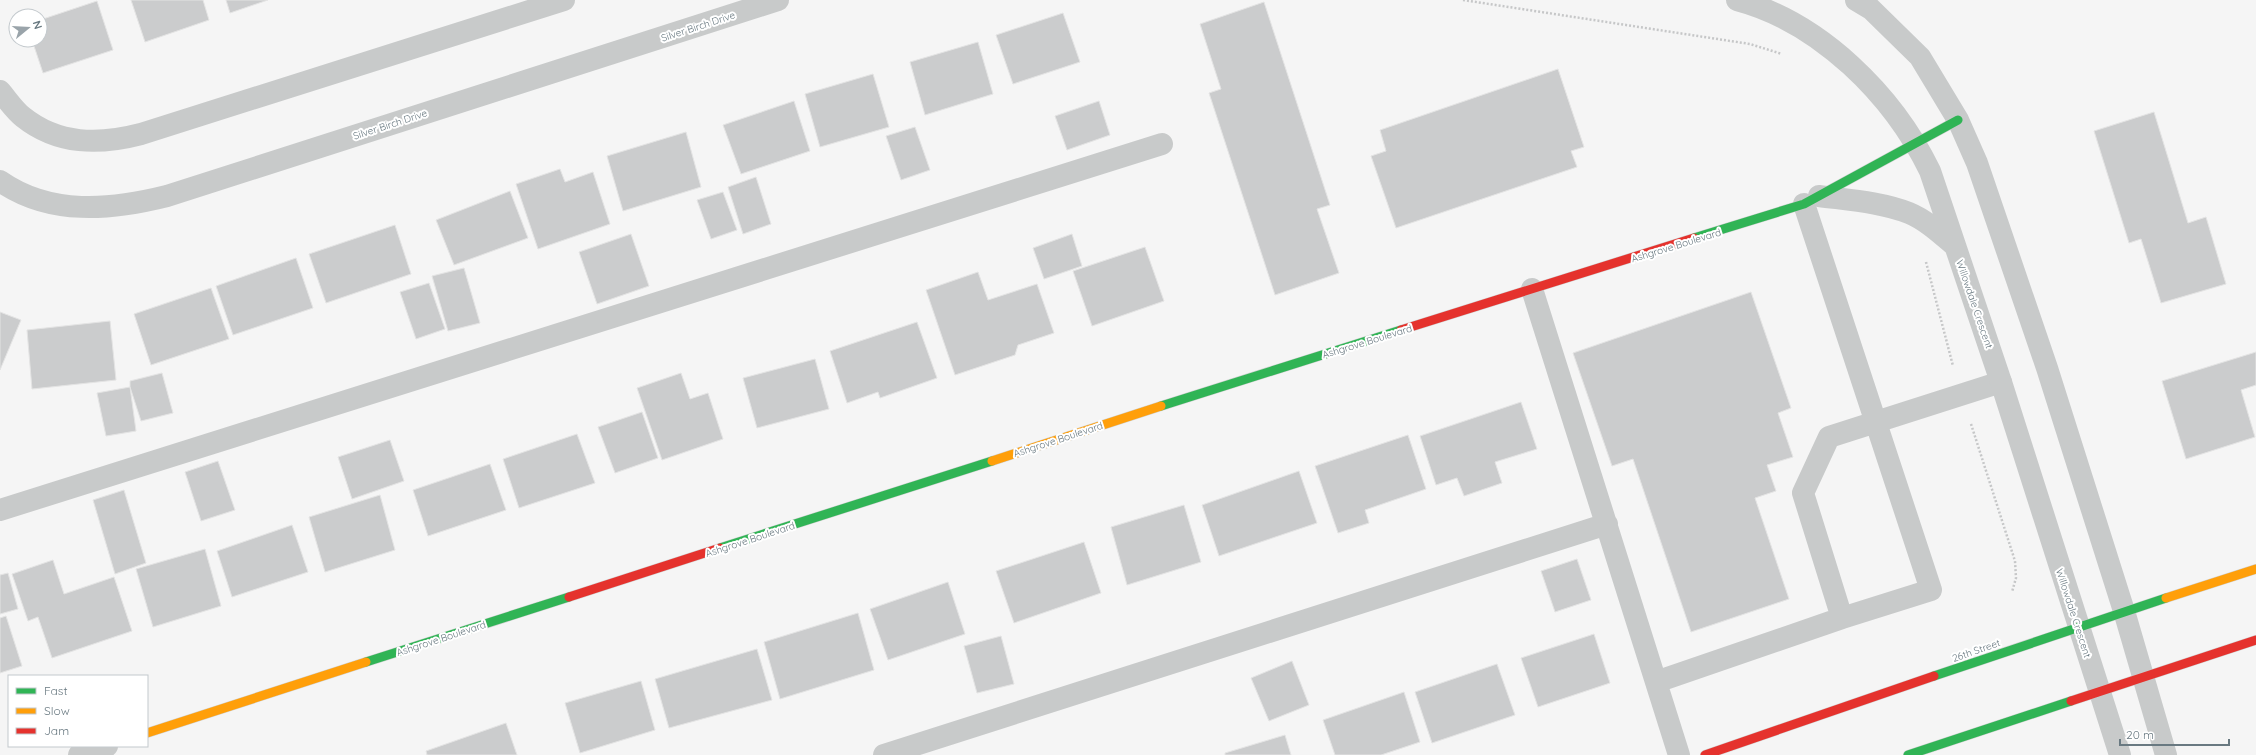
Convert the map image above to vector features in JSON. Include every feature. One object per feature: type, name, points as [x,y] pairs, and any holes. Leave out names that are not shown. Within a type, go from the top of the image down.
[{"type":"street","points":[[0,91],[23,117],[56,136],[87,142],[115,141],[564,0]]},
{"type":"street","name":"Silver Birch Drive","points":[[0,181],[35,199],[66,207],[105,207],[135,204],[167,196],[778,0]]},
{"type":"street","name":"Willowdale Crescent","points":[[1737,0],[1778,14],[1827,47],[1864,77],[1891,106],[1916,142],[1930,171],[2001,382],[2120,755]]},
{"type":"street","points":[[1856,0],[1871,9],[1920,57],[1958,120],[1977,163],[2047,368],[2124,611],[2166,755]]},
{"type":"street","name":"Ashgrove Boulevard","points":[[148,733],[1223,386],[1532,290],[1811,200],[1958,120]]},
{"type":"street","points":[[0,510],[1162,144]]},
{"type":"street","points":[[1656,682],[1842,618],[1931,590],[1876,422],[1811,200],[1874,204],[1910,214],[1933,227],[1955,246]]},
{"type":"street","points":[[1532,290],[1679,755]]},
{"type":"street","points":[[1842,618],[1803,493],[1829,437],[2001,382]]},
{"type":"street","points":[[884,755],[1607,524]]},
{"type":"street","name":"26th Street","points":[[1705,755],[2078,626],[2256,569]]},
{"type":"street","points":[[1908,755],[2256,640]]},
{"type":"street","points":[[79,755],[104,747]]},
{"type":"building","points":[[131,0],[203,0],[209,20],[145,42]]},
{"type":"building","points":[[226,0],[268,0],[230,13]]},
{"type":"building","points":[[97,1],[113,50],[43,73],[35,48],[48,48],[48,17]]},
{"type":"building","points":[[1264,2],[1330,205],[1317,209],[1339,273],[1275,295],[1209,93],[1221,89],[1200,24]]},
{"type":"building","points":[[1063,13],[1080,62],[1013,84],[996,35]]},
{"type":"building","points":[[978,42],[993,94],[925,115],[910,62]]},
{"type":"building","points":[[1558,69],[1584,147],[1571,151],[1577,167],[1396,228],[1371,156],[1386,151],[1380,130]]},
{"type":"building","points":[[873,74],[889,127],[820,147],[805,94]]},
{"type":"building","points":[[794,101],[810,151],[741,174],[723,125]]},
{"type":"building","points":[[1099,101],[1110,135],[1067,150],[1055,116]]},
{"type":"building","points":[[2154,112],[2188,223],[2206,217],[2226,284],[2161,303],[2141,239],[2129,243],[2094,131]]},
{"type":"building","points":[[915,127],[930,170],[901,180],[886,136]]},
{"type":"building","points":[[686,132],[701,187],[623,211],[607,156]]},
{"type":"building","points":[[560,169],[565,182],[593,172],[610,224],[538,249],[516,184]]},
{"type":"building","points":[[756,177],[771,224],[743,234],[728,187]]},
{"type":"building","points":[[510,191],[528,238],[454,265],[436,220]]},
{"type":"building","points":[[723,192],[737,230],[711,239],[697,200]]},
{"type":"building","points":[[395,225],[411,274],[326,303],[309,254]]},
{"type":"building","points":[[631,234],[649,286],[597,304],[579,252]]},
{"type":"building","points":[[1072,234],[1082,266],[1044,279],[1033,248]]},
{"type":"building","points":[[1145,247],[1164,301],[1092,326],[1073,271]]},
{"type":"building","points":[[296,258],[313,308],[233,335],[216,286]]},
{"type":"building","points":[[464,268],[480,323],[448,331],[432,276]]},
{"type":"building","points":[[978,272],[988,300],[1037,284],[1054,333],[1018,345],[1015,355],[955,375],[926,290]]},
{"type":"building","points":[[429,283],[445,329],[416,339],[400,292]]},
{"type":"building","points":[[211,288],[229,339],[151,365],[134,314]]},
{"type":"building","points":[[1751,292],[1791,408],[1778,413],[1793,457],[1767,465],[1776,491],[1755,498],[1789,599],[1691,632],[1633,459],[1612,466],[1573,353]]},
{"type":"building","points":[[0,312],[21,320],[0,370]]},
{"type":"building","points":[[110,321],[116,380],[32,389],[27,330]]},
{"type":"building","points":[[917,322],[937,378],[880,398],[878,392],[847,403],[830,351]]},
{"type":"building","points":[[2256,352],[2256,385],[2241,390],[2255,437],[2186,459],[2162,381]]},
{"type":"building","points":[[815,359],[829,409],[757,428],[743,378]]},
{"type":"building","points":[[162,373],[173,413],[141,421],[130,387],[130,381]]},
{"type":"building","points":[[681,373],[690,399],[708,393],[723,439],[662,460],[637,388]]},
{"type":"building","points":[[130,387],[136,431],[106,436],[97,393]]},
{"type":"building","points":[[1521,402],[1537,449],[1495,462],[1502,483],[1464,496],[1457,478],[1436,485],[1420,436]]},
{"type":"building","points":[[642,412],[658,458],[615,473],[598,427]]},
{"type":"building","points":[[577,434],[595,483],[519,508],[503,459]]},
{"type":"building","points":[[1408,435],[1426,489],[1365,510],[1369,523],[1338,533],[1315,466]]},
{"type":"building","points":[[390,440],[404,481],[352,499],[338,457]]},
{"type":"building","points":[[218,461],[235,510],[201,521],[185,472]]},
{"type":"building","points":[[490,464],[506,510],[428,536],[413,490]]},
{"type":"building","points":[[1299,471],[1317,523],[1219,556],[1202,505]]},
{"type":"building","points":[[124,490],[146,563],[115,574],[93,500]]},
{"type":"building","points":[[380,495],[395,550],[325,572],[309,517]]},
{"type":"building","points":[[1184,505],[1201,562],[1127,585],[1111,527]]},
{"type":"building","points":[[292,525],[308,572],[232,597],[217,551]]},
{"type":"building","points":[[1084,542],[1101,593],[1014,623],[996,571]]},
{"type":"building","points":[[205,549],[221,606],[153,627],[136,569]]},
{"type":"building","points":[[1577,559],[1591,600],[1555,612],[1541,571]]},
{"type":"building","points":[[53,560],[64,594],[114,577],[132,631],[52,658],[38,617],[28,621],[12,574]]},
{"type":"building","points":[[8,573],[18,609],[0,614],[0,575]]},
{"type":"building","points":[[948,582],[965,634],[888,660],[870,609]]},
{"type":"building","points":[[858,613],[874,670],[780,699],[764,642]]},
{"type":"building","points":[[6,616],[22,666],[0,673],[0,618]]},
{"type":"building","points":[[1594,634],[1610,683],[1538,707],[1521,658]]},
{"type":"building","points":[[1001,636],[1014,684],[977,693],[964,646]]},
{"type":"building","points":[[757,649],[772,700],[669,728],[655,679]]},
{"type":"building","points":[[1292,661],[1309,705],[1269,721],[1251,678]]},
{"type":"building","points":[[1497,664],[1515,715],[1432,743],[1415,692]]},
{"type":"building","points":[[641,681],[655,730],[580,753],[565,703]]},
{"type":"building","points":[[1404,692],[1420,742],[1381,755],[1335,755],[1323,720]]},
{"type":"building","points":[[506,723],[517,755],[427,755],[426,751]]},
{"type":"building","points":[[1285,735],[1291,755],[1225,755],[1225,753]]},
{"type":"traffic: fast","points":[[1694,238],[1804,204],[1958,120]]},
{"type":"traffic: fast","points":[[1161,406],[1401,330]]},
{"type":"traffic: fast","points":[[720,548],[992,461]]},
{"type":"traffic: fast","points":[[366,662],[569,597]]},
{"type":"traffic: fast","points":[[1934,676],[2166,598]]},
{"type":"traffic: fast","points":[[1908,755],[2071,701]]},
{"type":"traffic: slow","points":[[992,461],[1161,406]]},
{"type":"traffic: slow","points":[[2166,598],[2256,569]]},
{"type":"traffic: slow","points":[[148,733],[366,662]]},
{"type":"traffic: jam","points":[[1401,330],[1694,238]]},
{"type":"traffic: jam","points":[[569,597],[720,548]]},
{"type":"traffic: jam","points":[[2071,701],[2256,640]]},
{"type":"traffic: jam","points":[[1705,755],[1934,676]]}]
